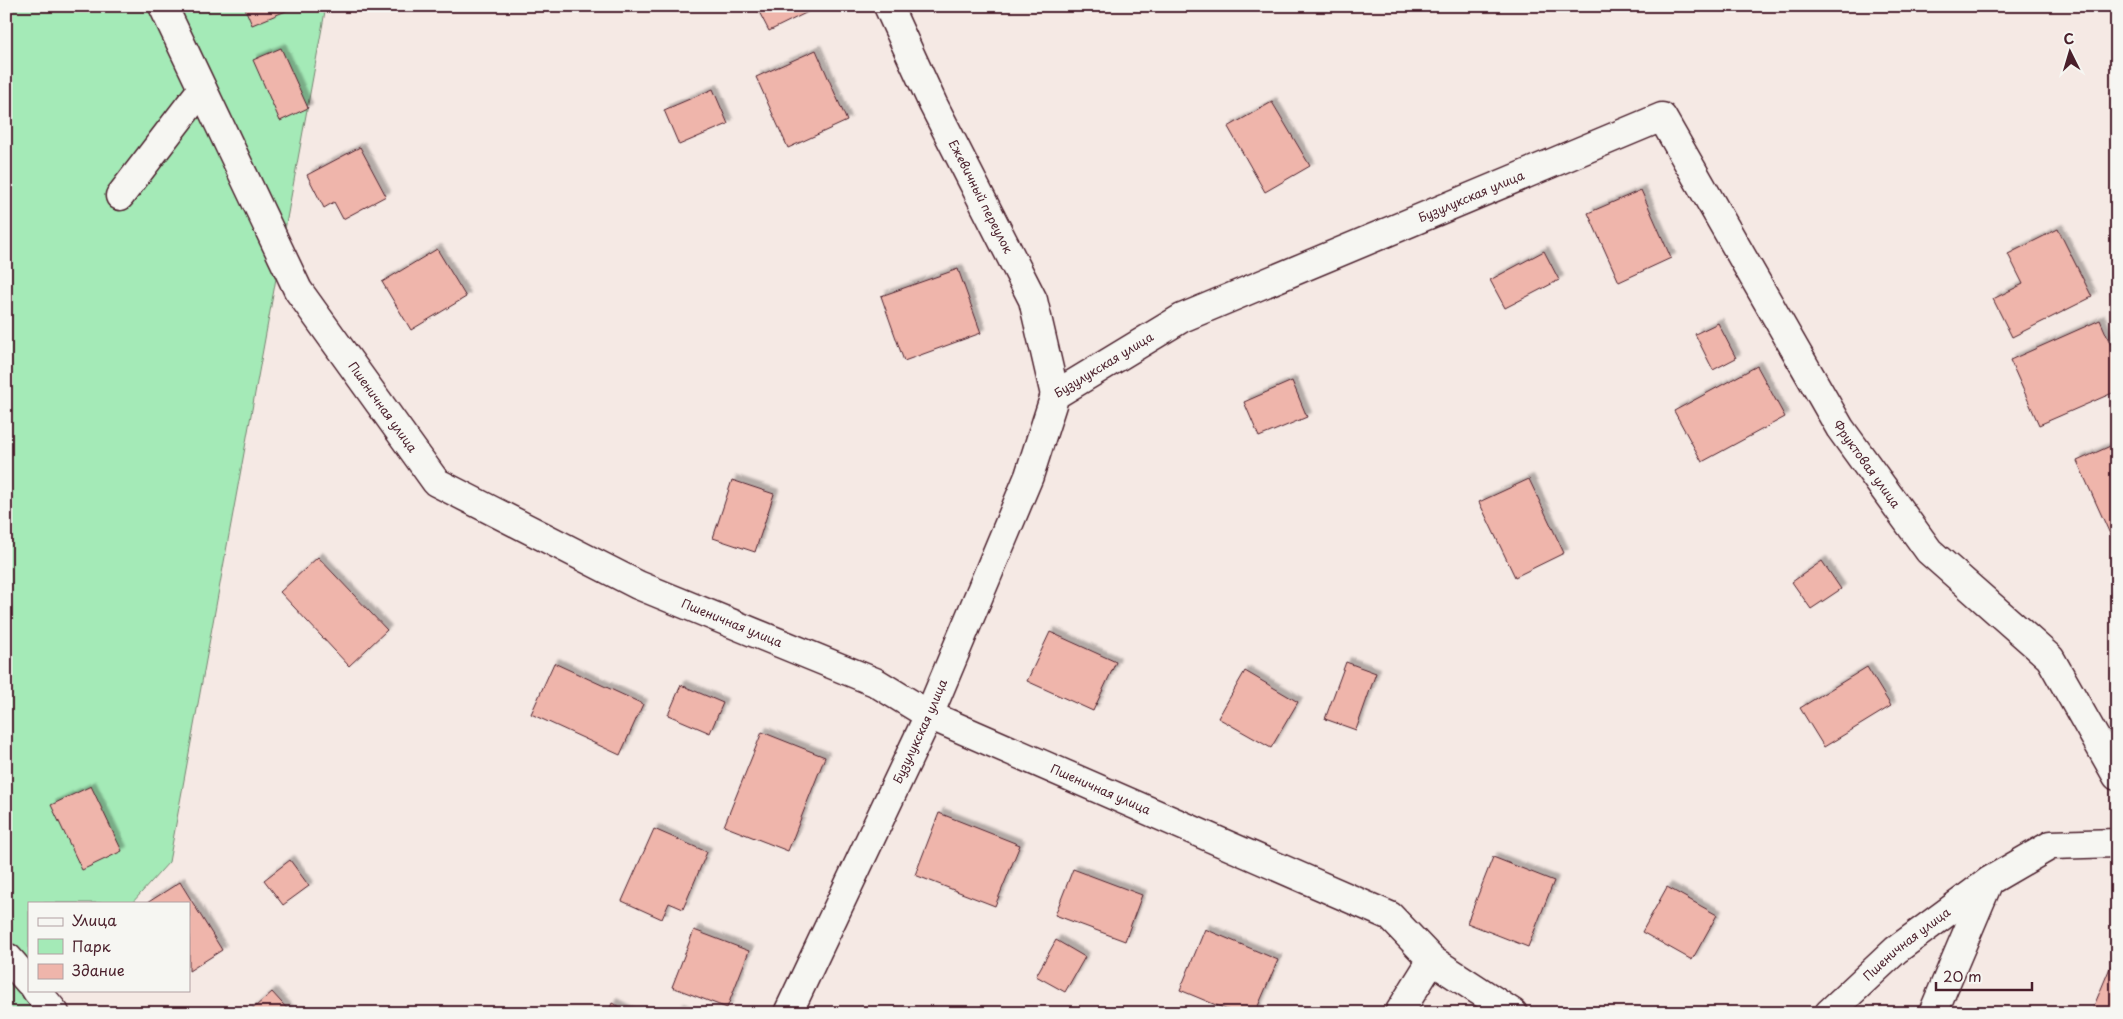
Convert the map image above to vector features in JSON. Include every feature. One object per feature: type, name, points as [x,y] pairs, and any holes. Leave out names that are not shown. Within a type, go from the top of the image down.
[{"type":"street","name":"Пшеничная улица","points":[[162,6],[298,290],[436,482],[638,585],[875,682],[929,715],[1390,916],[1432,960],[1513,1013]]},
{"type":"street","name":"Ежевичный переулок","points":[[888,6],[933,104],[1033,300],[1055,395]]},
{"type":"street","points":[[120,196],[202,89]]},
{"type":"street","name":"Бузулукская улица","points":[[788,1013],[929,715],[1029,476],[1055,395],[1182,318],[1662,117]]},
{"type":"street","name":"Фруктовая улица","points":[[1662,117],[1840,428],[1929,551],[2050,658],[2117,776]]},
{"type":"street","name":"Пшеничная улица","points":[[1829,1013],[1896,950],[1989,881],[2050,845],[2117,843]]},
{"type":"street","points":[[1933,1013],[1989,881]]},
{"type":"street","points":[[8,958],[28,981]]},
{"type":"street","points":[[1399,1013],[1432,960]]},
{"type":"street","points":[[38,992],[55,1013]]},
{"type":"green space","points":[[6,6],[326,6],[169,862],[133,902],[28,902],[28,992],[50,992],[31,1013],[6,1013]]},
{"type":"building","points":[[244,6],[298,6],[252,25]]},
{"type":"building","points":[[756,6],[813,6],[814,9],[769,31]]},
{"type":"building","points":[[281,48],[308,108],[280,121],[253,60]]},
{"type":"building","points":[[816,50],[847,121],[788,148],[756,77]]},
{"type":"building","points":[[713,89],[728,124],[679,145],[664,110]]},
{"type":"building","points":[[1272,102],[1310,166],[1265,192],[1228,127]]},
{"type":"building","points":[[360,147],[386,196],[343,219],[334,202],[324,208],[307,175]]},
{"type":"building","points":[[1641,190],[1671,258],[1619,282],[1588,213]]},
{"type":"building","points":[[2058,229],[2092,297],[2012,337],[1993,299],[2023,284],[2008,254]]},
{"type":"building","points":[[437,249],[466,297],[411,330],[382,282]]},
{"type":"building","points":[[1544,251],[1559,280],[1505,308],[1490,280]]},
{"type":"building","points":[[958,269],[981,333],[904,361],[881,296]]},
{"type":"building","points":[[2100,320],[2117,359],[2117,391],[2039,425],[2010,360]]},
{"type":"building","points":[[1718,323],[1736,358],[1713,370],[1695,334]]},
{"type":"building","points":[[1757,366],[1785,417],[1702,462],[1674,411]]},
{"type":"building","points":[[1292,381],[1307,417],[1259,437],[1244,402]]},
{"type":"building","points":[[2117,443],[2117,531],[2110,534],[2077,461]]},
{"type":"building","points":[[1529,479],[1564,553],[1515,577],[1479,502]]},
{"type":"building","points":[[732,480],[774,494],[755,552],[713,538]]},
{"type":"building","points":[[318,557],[387,630],[349,666],[280,592]]},
{"type":"building","points":[[1822,561],[1841,589],[1811,609],[1792,582]]},
{"type":"building","points":[[1050,632],[1116,662],[1093,711],[1027,681]]},
{"type":"building","points":[[1346,662],[1376,673],[1356,730],[1325,719]]},
{"type":"building","points":[[554,663],[643,704],[620,755],[531,714]]},
{"type":"building","points":[[1867,667],[1891,706],[1824,747],[1800,708]]},
{"type":"building","points":[[1245,671],[1298,702],[1271,748],[1218,718]]},
{"type":"building","points":[[681,685],[723,703],[710,733],[668,715]]},
{"type":"building","points":[[762,732],[825,757],[788,851],[724,826]]},
{"type":"building","points":[[91,786],[122,851],[82,870],[51,805]]},
{"type":"building","points":[[939,813],[1020,845],[995,906],[915,875]]},
{"type":"building","points":[[654,829],[707,852],[683,909],[669,903],[662,919],[622,901]]},
{"type":"building","points":[[1493,857],[1554,881],[1528,947],[1467,923]]},
{"type":"building","points":[[290,860],[309,886],[283,905],[264,880]]},
{"type":"building","points":[[1073,869],[1142,895],[1125,941],[1055,915]]},
{"type":"building","points":[[180,882],[222,950],[190,970],[190,902],[149,902]]},
{"type":"building","points":[[1667,887],[1717,915],[1692,960],[1642,932]]},
{"type":"building","points":[[1205,929],[1278,960],[1255,1013],[1235,1013],[1180,990]]},
{"type":"building","points":[[694,930],[749,951],[727,1008],[672,987]]},
{"type":"building","points":[[1056,940],[1085,957],[1065,992],[1036,976]]},
{"type":"building","points":[[2117,951],[2117,1013],[2091,1013]]},
{"type":"building","points":[[272,992],[291,1013],[248,1013]]},
{"type":"building","points":[[612,1003],[631,1013],[608,1013]]},
{"type":"building","points":[[679,1008],[689,1013],[676,1013]]}]
